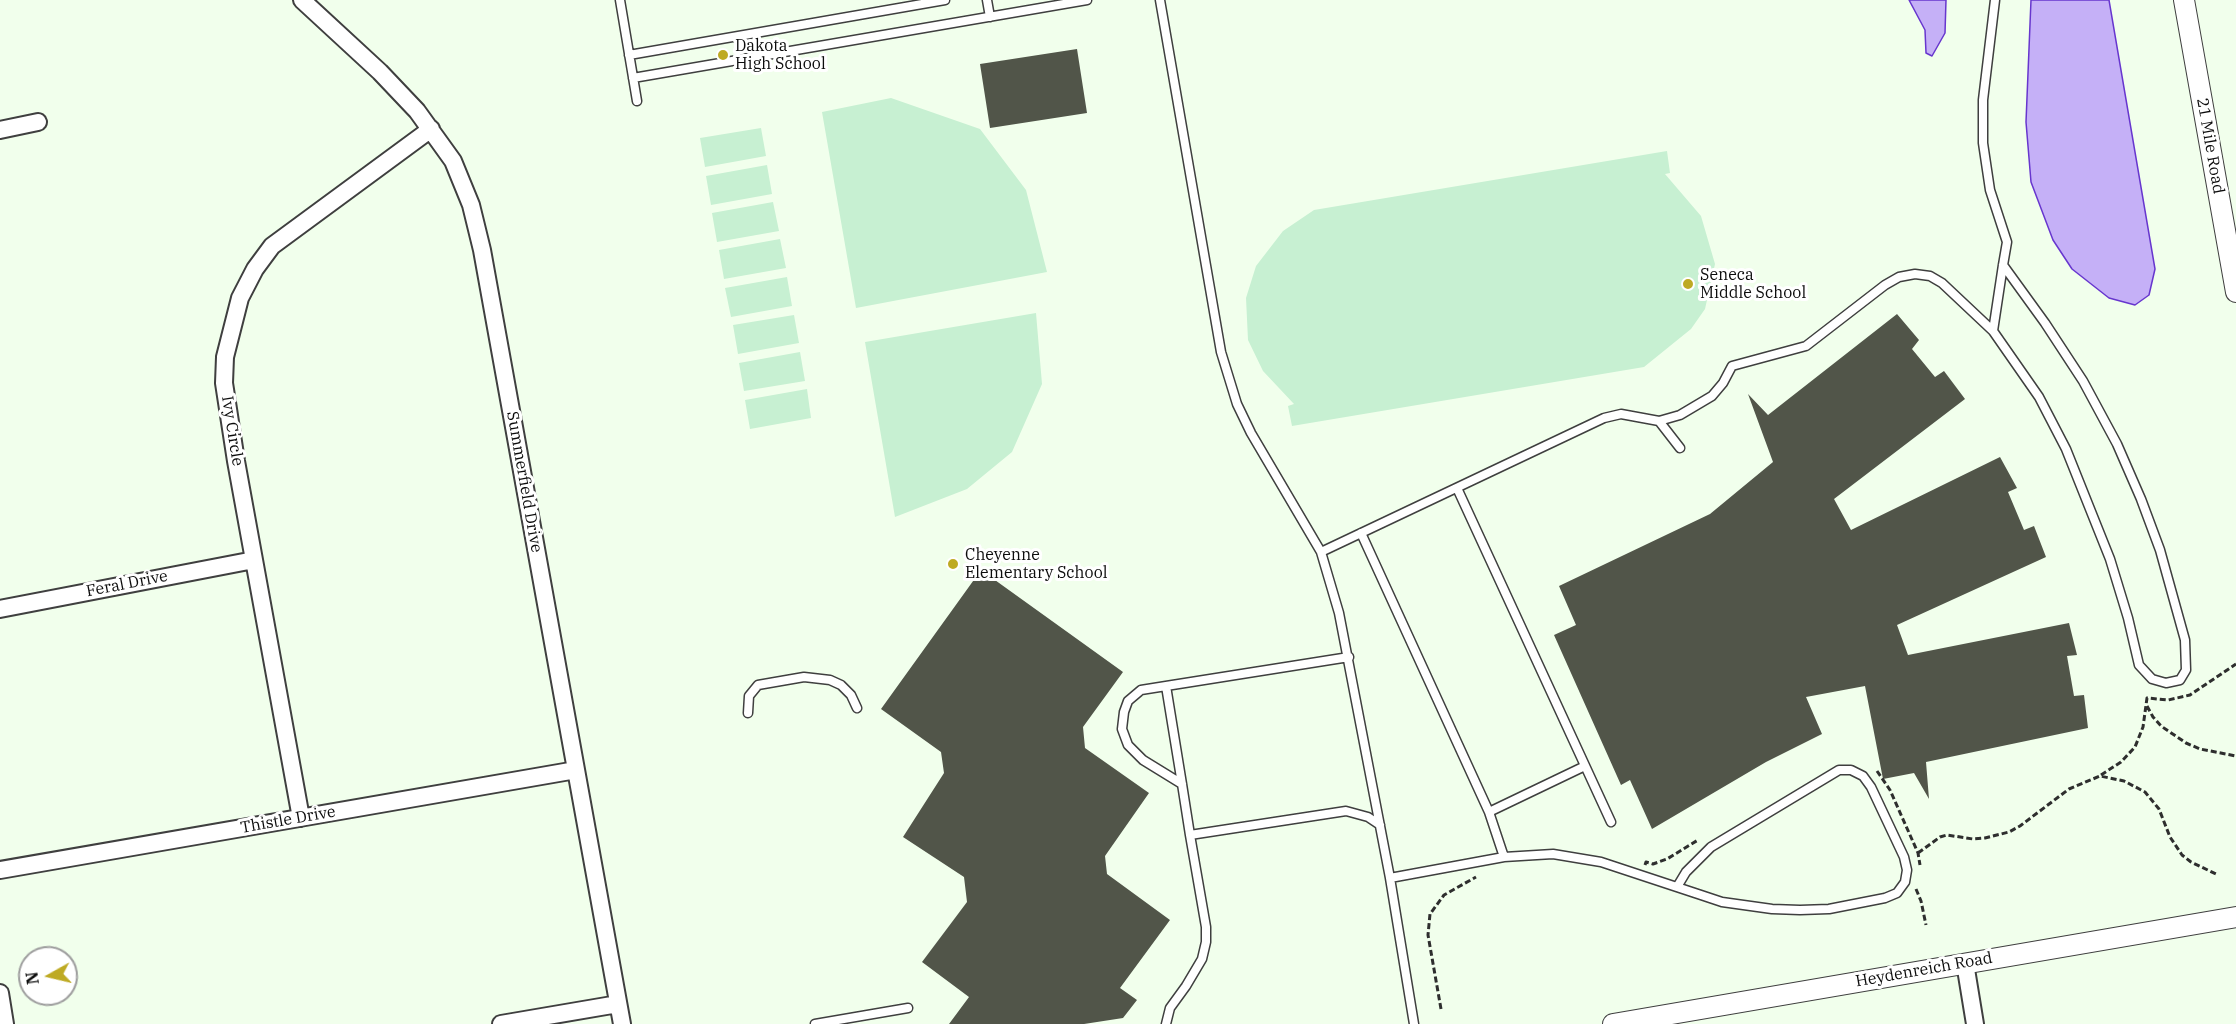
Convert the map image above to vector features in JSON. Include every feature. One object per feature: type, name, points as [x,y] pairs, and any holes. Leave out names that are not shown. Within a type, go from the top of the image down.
[{"type":"street","name":"21 Mile Road","points":[[2184,0],[2236,292]]},
{"type":"street","name":"Summerfield Drive","points":[[313,4],[400,92],[431,129],[453,161],[463,181],[482,250],[622,1024]]},
{"type":"street","points":[[0,130],[38,122]]},
{"type":"street","name":"Ivy Circle","points":[[301,818],[224,383],[225,357],[240,298],[255,269],[272,246],[431,129]]},
{"type":"street","name":"Feral Drive","points":[[0,609],[254,560]]},
{"type":"street","name":"Thistle Drive","points":[[0,870],[576,770]]},
{"type":"street","name":"Heydenreich Road","points":[[1612,1024],[2236,916]]},
{"type":"street","points":[[1965,963],[1975,1024]]},
{"type":"street","points":[[0,993],[5,1024]]},
{"type":"street","points":[[501,1024],[618,1004]]},
{"type":"lane","points":[[620,0],[637,101]]},
{"type":"lane","points":[[629,55],[945,0]]},
{"type":"lane","points":[[987,0],[990,17]]},
{"type":"lane","points":[[633,78],[990,17],[1043,4],[1087,0]]},
{"type":"lane","points":[[1160,0],[1221,352],[1228,377],[1237,404],[1251,433],[1321,552],[1334,592],[1390,878],[1414,1024]]},
{"type":"lane","points":[[1993,331],[2007,242],[1990,190],[1983,143],[1983,100],[1995,0]]},
{"type":"lane","points":[[1321,552],[1604,418],[1621,414],[1659,421],[1680,415],[1712,396],[1723,383],[1732,366],[1806,346],[1885,285],[1899,277],[1915,274],[1930,276],[1993,331],[2039,397],[2066,448],[2110,559],[2139,665],[2152,679],[2166,683],[2180,680],[2186,670],[2185,640],[2160,550],[2141,499],[2117,444],[2083,381],[2003,265]]},
{"type":"lane","points":[[1659,421],[1680,448]]},
{"type":"lane","points":[[1457,488],[1611,822]]},
{"type":"lane","points":[[1361,533],[1490,812],[1504,857]]},
{"type":"lane","points":[[1182,784],[1143,760],[1128,745],[1122,729],[1128,701],[1141,690],[1348,657]]},
{"type":"lane","points":[[748,713],[748,696],[758,685],[804,677],[823,678],[841,685],[851,696],[856,708]]},
{"type":"lane","points":[[1166,686],[1206,927],[1206,942],[1202,959],[1170,1008],[1166,1024]]},
{"type":"lane","points":[[1490,812],[1585,766]]},
{"type":"lane","points":[[1390,878],[1504,857],[1553,854],[1601,862],[1722,902],[1772,909],[1829,909],[1862,904],[1897,893],[1905,882],[1907,870],[1904,857],[1871,787],[1863,776],[1851,770],[1839,770],[1711,847],[1686,872],[1677,887]]},
{"type":"lane","points":[[1190,835],[1346,811],[1368,817],[1380,825]]},
{"type":"lane","points":[[814,1024],[908,1008]]},
{"type":"path","points":[[1918,853],[1940,837],[1947,835],[1973,839],[2009,832],[2020,826],[2069,789],[2100,776],[2121,762],[2135,747],[2143,727],[2147,698],[2168,700],[2190,695],[2236,664]]},
{"type":"path","points":[[2146,704],[2161,726],[2186,742],[2200,748],[2236,756]]},
{"type":"path","points":[[1875,769],[1890,790],[1918,853],[1921,873]]},
{"type":"path","points":[[2100,776],[2124,781],[2145,792],[2159,809],[2170,837],[2182,855],[2216,874]]},
{"type":"path","points":[[1645,867],[1646,862],[1660,863],[1707,835]]},
{"type":"path","points":[[1441,1009],[1428,935],[1430,914],[1444,895],[1479,876]]},
{"type":"path","points":[[1919,881],[1916,889],[1926,925]]},
{"type":"green space","points":[[891,98],[980,129],[1026,190],[1047,272],[856,308],[822,112]]},
{"type":"green space","points":[[761,128],[766,156],[705,167],[700,138]]},
{"type":"green space","points":[[1667,151],[1670,173],[1665,174],[1701,216],[1715,264],[1705,309],[1691,329],[1644,367],[1292,426],[1288,406],[1294,404],[1263,371],[1248,340],[1246,298],[1256,266],[1283,231],[1314,210]]},
{"type":"green space","points":[[767,165],[772,194],[711,205],[706,176]]},
{"type":"green space","points":[[773,202],[779,231],[717,242],[712,213]]},
{"type":"green space","points":[[780,239],[786,268],[724,279],[719,250]]},
{"type":"green space","points":[[787,277],[792,306],[731,317],[725,288]]},
{"type":"green space","points":[[1036,313],[1042,384],[1012,452],[967,489],[895,517],[865,342]]},
{"type":"green space","points":[[794,315],[799,343],[738,354],[733,325]]},
{"type":"green space","points":[[800,352],[805,381],[744,391],[739,363]]},
{"type":"green space","points":[[807,389],[811,418],[750,429],[745,400]]},
{"type":"shaded area","points":[[1909,0],[1946,0],[1945,33],[1932,56],[1926,53],[1925,30]]},
{"type":"shaded area","points":[[2031,0],[2109,0],[2155,269],[2149,295],[2135,305],[2109,298],[2072,269],[2053,240],[2031,182],[2026,122]]},
{"type":"building","points":[[1077,49],[1087,113],[990,128],[980,64]]},
{"type":"building","points":[[1897,314],[1919,340],[1912,349],[1935,377],[1944,371],[1965,399],[1834,499],[1851,530],[2000,457],[2017,488],[2008,492],[2024,530],[2034,526],[2046,557],[1897,625],[1908,655],[2069,623],[2077,655],[2067,656],[2074,696],[2084,695],[2088,728],[1926,762],[1929,799],[1914,773],[1883,779],[1865,686],[1806,697],[1822,734],[1766,762],[1652,829],[1630,780],[1621,785],[1554,635],[1576,625],[1559,586],[1710,514],[1773,462],[1748,394],[1768,415]]},
{"type":"building","name":"Cheyenne Elementary School","points":[[981,570],[1123,672],[1083,727],[1085,748],[1149,793],[1105,856],[1107,874],[1170,920],[1120,988],[1137,1000],[1123,1018],[1084,1024],[949,1024],[969,997],[922,962],[967,902],[964,877],[903,837],[944,773],[941,752],[881,709]]},
{"type":"place","name":"Dakota High School","points":[[723,55]]},
{"type":"place","name":"Seneca Middle School","points":[[1688,284]]},
{"type":"place","name":"Cheyenne Elementary School","points":[[953,564]]}]
